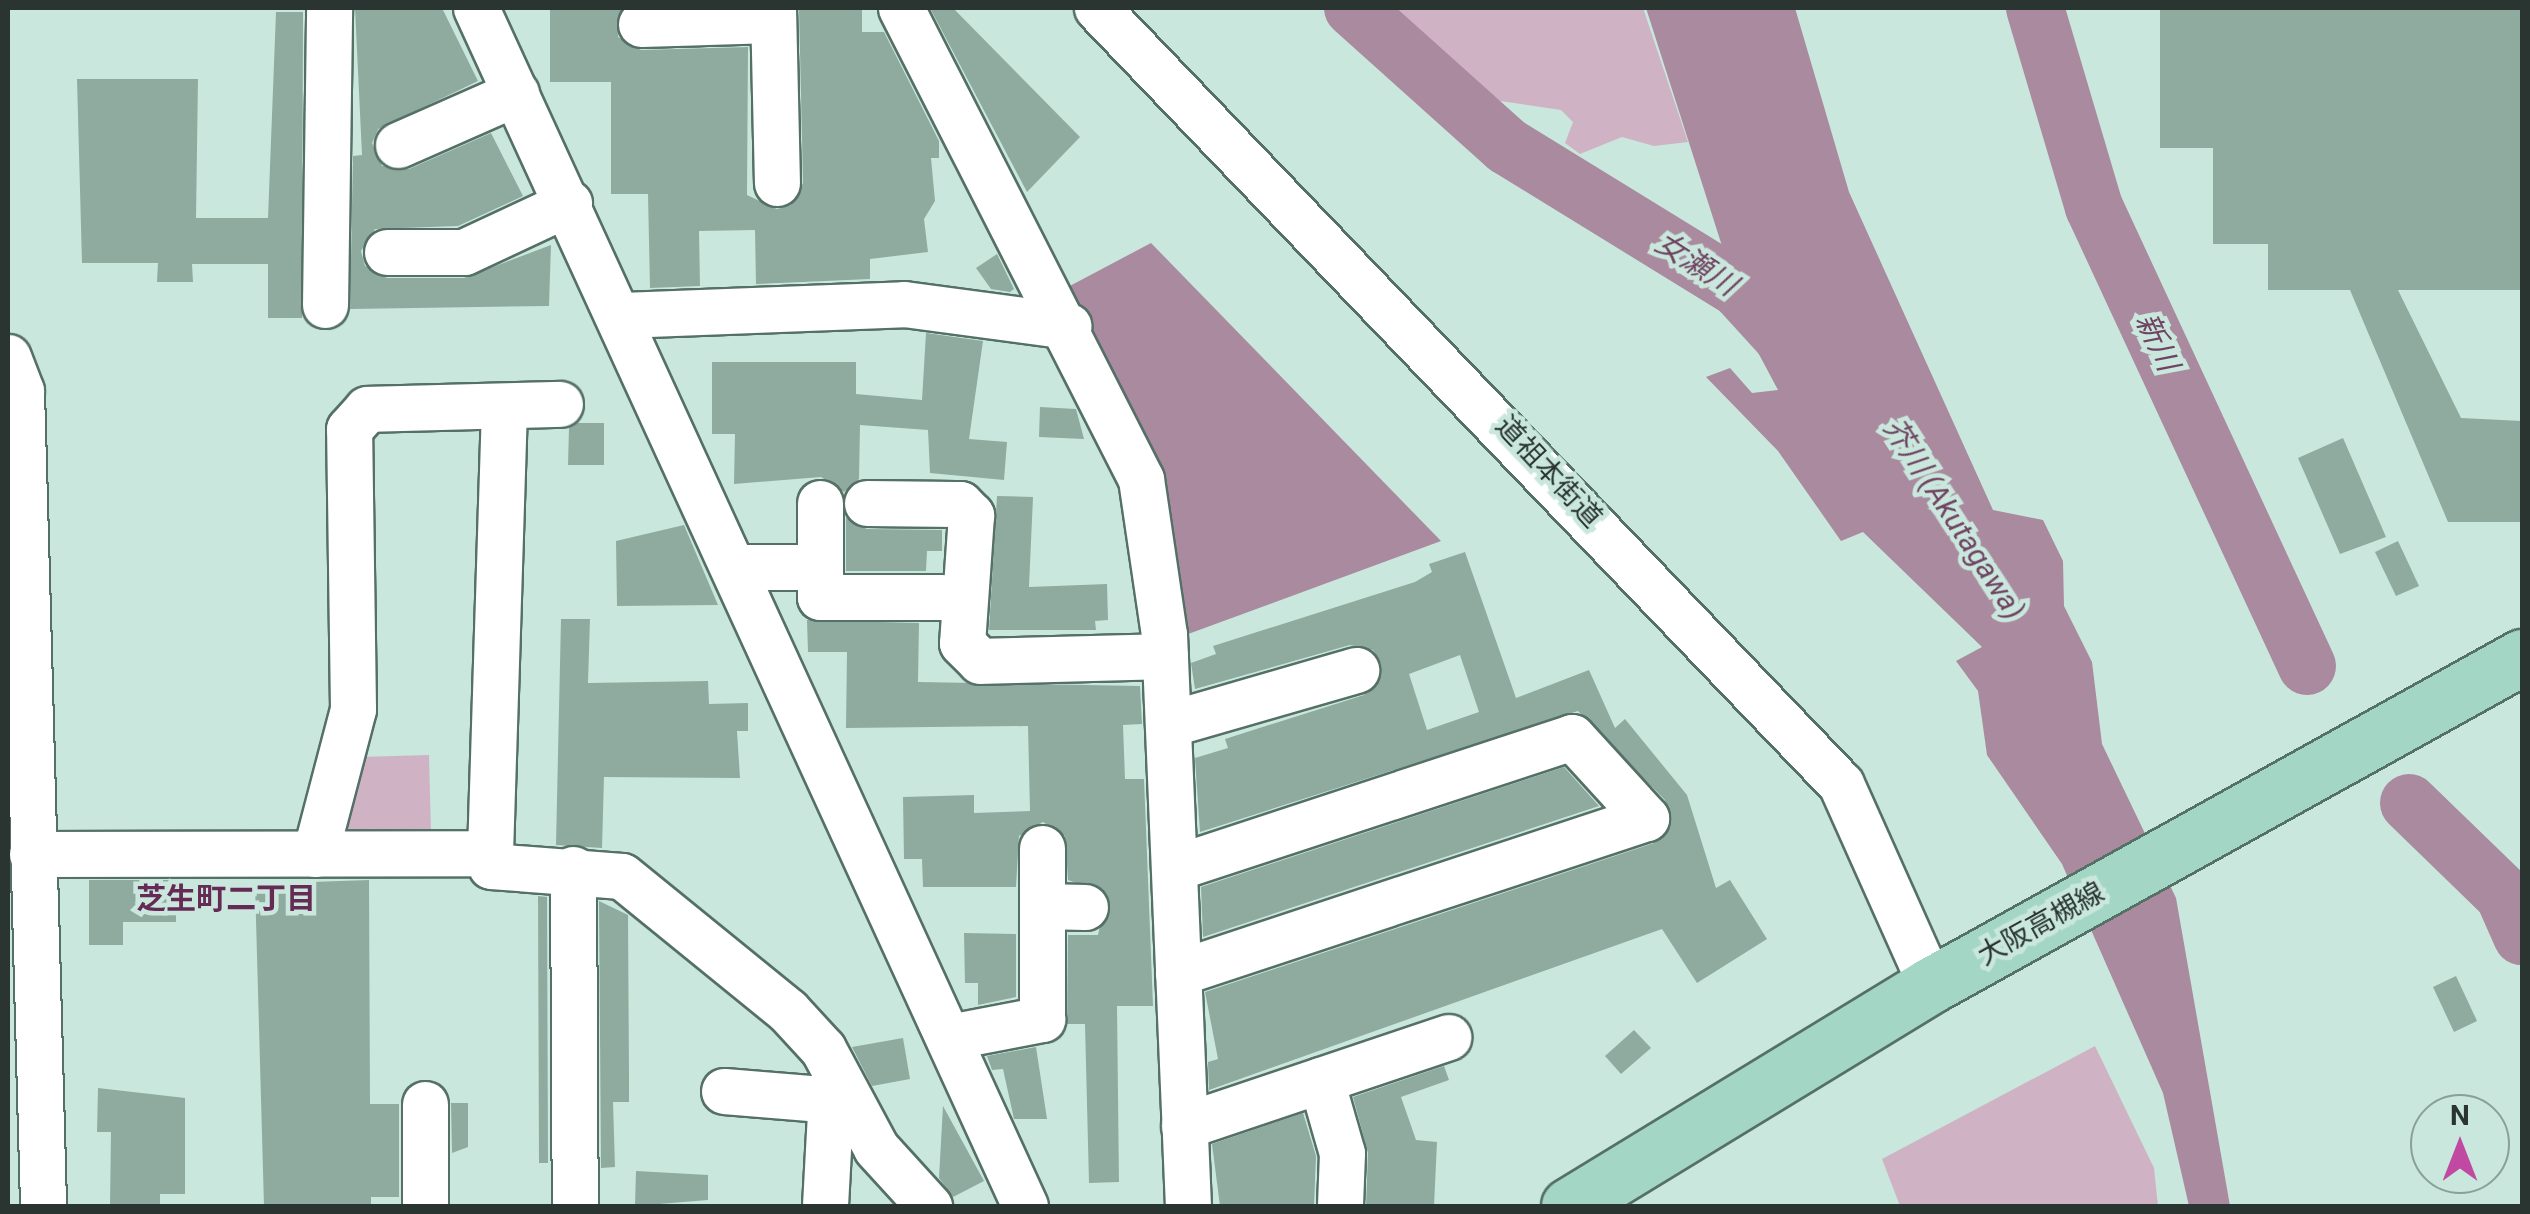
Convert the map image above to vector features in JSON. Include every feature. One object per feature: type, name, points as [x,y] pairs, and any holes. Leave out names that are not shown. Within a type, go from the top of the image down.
[{"type":"main road","name":"大阪高槻線","points":[[1569,1206],[1954,972],[2522,656]]},
{"type":"street","points":[[325,305],[329,8]]},
{"type":"street","points":[[476,8],[954,1036],[1025,1206]]},
{"type":"street","points":[[901,8],[1069,326],[1141,479],[1165,656],[1188,1206]]},
{"type":"street","name":"道祖本街道","points":[[1098,8],[1841,784],[1954,972]]},
{"type":"street","points":[[641,31],[773,14],[777,183]]},
{"type":"street","points":[[398,145],[516,93]]},
{"type":"street","points":[[387,252],[464,252],[569,204]]},
{"type":"street","points":[[622,315],[904,304],[1069,326]]},
{"type":"street","points":[[8,357],[21,391],[25,1069],[43,1206]]},
{"type":"street","points":[[315,854],[353,709],[349,429],[367,410],[504,410],[560,404]]},
{"type":"street","points":[[504,410],[491,866],[573,869],[622,876],[788,1011],[822,1050],[876,1148],[928,1206]]},
{"type":"street","points":[[867,502],[912,486],[960,504],[971,516],[962,643],[980,661],[1165,656]]},
{"type":"street","points":[[820,502],[820,597],[942,597]]},
{"type":"street","points":[[736,566],[820,567]]},
{"type":"street","points":[[1168,724],[1356,670]]},
{"type":"street","points":[[1174,868],[1572,737],[1646,818],[1178,973]]},
{"type":"street","points":[[23,838],[315,854],[490,853]]},
{"type":"street","points":[[954,1036],[1042,1018],[1064,906],[1042,848]]},
{"type":"street","points":[[573,869],[575,1206]]},
{"type":"street","points":[[1184,1126],[1448,1037]]},
{"type":"street","points":[[752,1078],[808,1091],[830,1113],[825,1206]]},
{"type":"street","points":[[1321,1080],[1342,1153],[1340,1206]]},
{"type":"street","points":[[425,1104],[425,1206]]},
{"type":"shaded area","points":[[1388,8],[1643,8],[1688,142],[1654,146],[1622,137],[1580,154],[1565,143],[1573,122],[1561,110],[1493,100]]},
{"type":"shaded area","points":[[429,755],[431,832],[352,832],[339,821],[358,757]]},
{"type":"shaded area","points":[[2095,1046],[2154,1168],[2158,1206],[1900,1206],[1882,1159]]},
{"type":"water","name":"芥川 (Akutagawa)","points":[[1646,8],[1795,8],[1849,192],[1993,510],[2043,520],[2063,561],[2064,606],[2092,662],[2102,744],[2176,898],[2230,1206],[2189,1206],[2163,1093],[2062,864],[1987,755],[1978,691],[1956,661],[1982,647],[1863,532],[1841,541],[1778,451],[1706,377],[1730,368],[1752,393],[1778,390],[1753,343]]},
{"type":"water","points":[[1151,243],[1441,541],[1180,637],[1066,288]]},
{"type":"building","points":[[355,8],[442,8],[478,81],[378,129],[372,143],[382,166],[409,169],[491,133],[523,196],[458,226],[375,229],[361,251],[365,266],[387,278],[464,278],[551,245],[549,306],[350,309],[353,156],[362,155]]},
{"type":"building","points":[[550,8],[622,8],[618,37],[641,50],[748,47],[747,195],[777,209],[791,205],[803,183],[799,8],[862,8],[862,32],[884,32],[939,141],[939,158],[931,158],[935,201],[924,219],[928,252],[870,259],[870,279],[756,284],[755,230],[699,231],[700,286],[650,288],[648,194],[611,194],[611,82],[550,82]]},
{"type":"building","points":[[930,8],[953,8],[1080,137],[1027,192]]},
{"type":"building","points":[[2160,8],[2522,8],[2522,290],[2398,290],[2461,418],[2522,421],[2522,522],[2448,522],[2350,290],[2268,290],[2268,244],[2213,244],[2213,148],[2160,148]]},
{"type":"building","points":[[276,12],[303,12],[302,318],[268,318],[268,264],[192,264],[193,282],[157,282],[158,263],[82,263],[77,79],[198,79],[196,218],[268,218]]},
{"type":"building","points":[[997,254],[1014,289],[1010,292],[991,289],[976,268]]},
{"type":"building","points":[[926,333],[983,341],[969,439],[1007,442],[1004,480],[930,473],[928,430],[860,425],[859,479],[844,492],[821,477],[734,484],[735,434],[712,434],[712,362],[856,362],[856,394],[922,400]]},
{"type":"building","points":[[1040,407],[1076,409],[1084,439],[1039,437]]},
{"type":"building","points":[[577,423],[604,423],[604,465],[568,465],[569,428]]},
{"type":"building","points":[[2343,438],[2386,537],[2340,554],[2298,458]]},
{"type":"building","points":[[997,496],[1033,497],[1029,587],[1107,584],[1108,620],[1095,621],[1096,630],[989,630]]},
{"type":"building","points":[[846,518],[867,529],[942,530],[942,551],[927,551],[926,571],[846,571]]},
{"type":"building","points":[[684,525],[718,605],[617,606],[616,541]]},
{"type":"building","points":[[2398,541],[2419,586],[2396,596],[2375,552]]},
{"type":"building","points":[[1465,552],[1516,698],[1589,670],[1615,728],[1625,719],[1687,795],[1716,888],[1730,880],[1767,939],[1697,983],[1662,929],[1209,1090],[1208,1062],[1218,1059],[1205,992],[1654,843],[1671,826],[1665,800],[1578,711],[1200,832],[1195,758],[1228,748],[1225,739],[1364,695],[1381,664],[1373,650],[1350,645],[1195,689],[1191,663],[1216,654],[1213,646],[1415,582],[1432,572],[1429,564]],"holes":[[[1460,655],[1479,712],[1427,730],[1409,674]]]},
{"type":"building","points":[[561,619],[590,619],[588,683],[708,681],[709,704],[748,703],[748,731],[737,731],[740,778],[604,777],[602,848],[556,845]]},
{"type":"building","points":[[807,620],[919,623],[918,682],[1140,686],[1142,724],[1123,725],[1125,779],[1144,779],[1153,1006],[1117,1006],[1119,1182],[1089,1183],[1085,1024],[1067,1024],[1068,935],[1098,935],[1107,894],[1068,880],[1065,836],[1043,822],[1019,836],[1016,887],[923,887],[922,859],[904,859],[903,797],[974,795],[974,813],[1030,811],[1028,726],[846,728],[847,652],[808,652]]},
{"type":"building","points":[[1564,767],[1599,806],[1203,937],[1201,887]]},
{"type":"building","points":[[89,880],[176,880],[176,922],[123,922],[123,945],[89,945]]},
{"type":"building","points":[[369,880],[370,1104],[399,1104],[399,1197],[371,1197],[371,1206],[264,1206],[255,884]]},
{"type":"building","points":[[538,896],[547,897],[548,1163],[539,1163]]},
{"type":"building","points":[[599,901],[628,915],[629,1102],[613,1102],[615,1167],[601,1168]]},
{"type":"building","points":[[964,933],[1016,934],[1016,997],[978,1005],[978,983],[965,983]]},
{"type":"building","points":[[2456,976],[2477,1021],[2454,1032],[2433,987]]},
{"type":"building","points":[[1634,1030],[1651,1048],[1621,1074],[1605,1056]]},
{"type":"building","points":[[903,1038],[910,1079],[872,1086],[852,1047]]},
{"type":"building","points":[[1036,1047],[1047,1119],[1014,1119],[1003,1069],[992,1070],[987,1056]]},
{"type":"building","points":[[1444,1066],[1449,1080],[1401,1097],[1416,1140],[1437,1142],[1434,1206],[1366,1206],[1368,1153],[1353,1097]]},
{"type":"building","points":[[98,1088],[185,1098],[185,1194],[160,1194],[160,1206],[110,1206],[111,1132],[97,1132]]},
{"type":"building","points":[[451,1103],[468,1103],[468,1147],[452,1153]]},
{"type":"building","points":[[943,1106],[984,1181],[953,1197],[939,1178]]},
{"type":"building","points":[[1303,1113],[1316,1156],[1314,1206],[1220,1206],[1212,1144]]},
{"type":"building","points":[[636,1171],[708,1175],[708,1200],[635,1206]]},
{"type":"waterway","name":"女瀬川","points":[[1353,8],[1507,146],[1738,288],[1790,345]]},
{"type":"waterway","name":"新川","points":[[2035,8],[2094,207],[2307,666]]},
{"type":"waterway","name":"新川","points":[[2409,803],[2504,895],[2522,936]]},
{"type":"district","name":"芝生町二丁目","points":[[226,899]]}]
